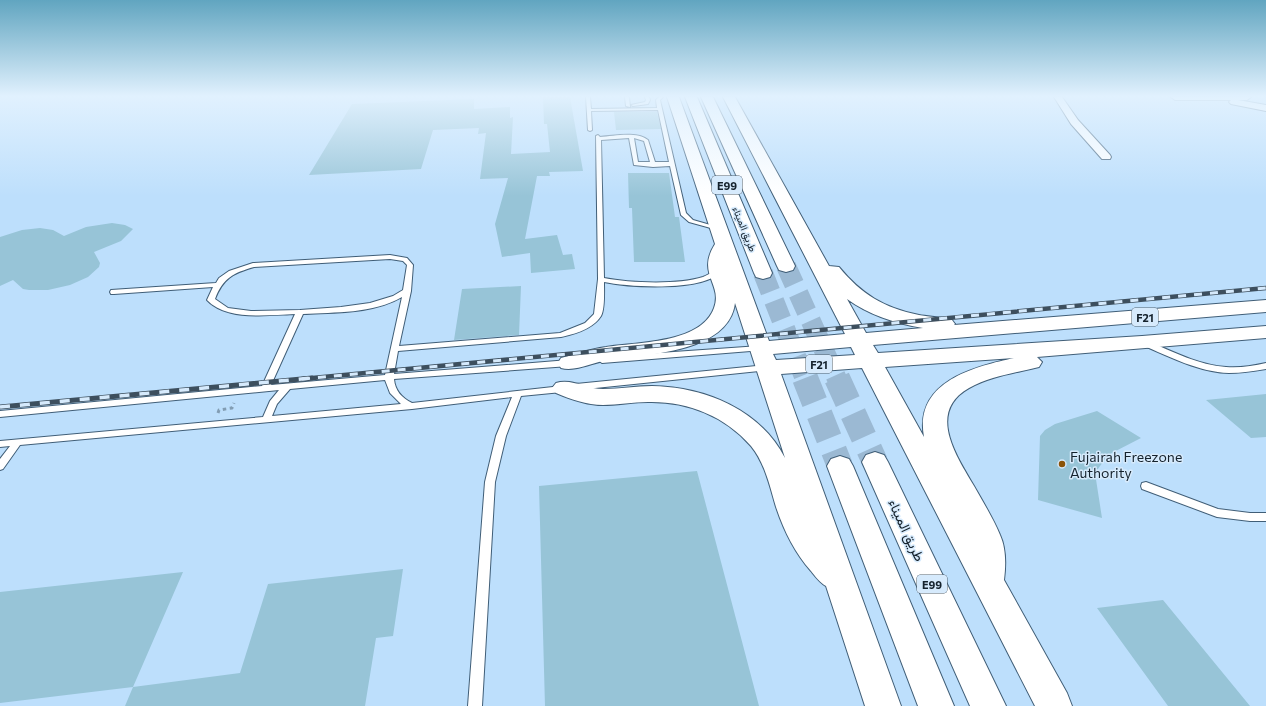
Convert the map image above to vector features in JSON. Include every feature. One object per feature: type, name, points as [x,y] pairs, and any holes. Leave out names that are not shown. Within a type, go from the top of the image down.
[{"type":"highway","points":[[684,130],[883,706]]},
{"type":"highway","name":"طريق الميناء","points":[[703,130],[762,273]]},
{"type":"highway","name":"طريق الميناء","points":[[722,130],[786,266]]},
{"type":"highway","points":[[748,130],[1054,706]]},
{"type":"highway","points":[[569,363],[609,353],[660,348],[698,335],[715,322],[724,308],[724,293],[717,272],[716,260],[721,236]]},
{"type":"highway","points":[[806,239],[817,247],[840,282],[847,289],[876,307],[902,316],[929,322],[1024,327]]},
{"type":"highway","name":"F21","points":[[865,350],[1024,327],[1266,306]]},
{"type":"highway","name":"F21","points":[[764,358],[865,350],[1089,346],[1262,333]]},
{"type":"highway","points":[[988,581],[991,566],[990,551],[986,536],[946,462],[938,442],[935,424],[939,404],[951,389],[970,377],[999,368],[1065,357],[1079,353],[1089,346]]},
{"type":"highway","points":[[564,388],[582,394],[602,397],[641,394],[675,395],[709,404],[738,420],[751,430],[771,454],[795,521],[802,536],[812,550],[840,581]]},
{"type":"highway","name":"طريق الميناء","points":[[875,462],[988,706]]},
{"type":"highway","points":[[840,466],[936,706]]},
{"type":"street","points":[[1081,130],[1106,157]]},
{"type":"lane","points":[[664,130],[683,214],[687,219],[721,236]]},
{"type":"lane","points":[[395,349],[571,333],[588,325],[598,315],[601,279],[598,137],[631,137],[646,139],[653,165]]},
{"type":"lane","points":[[631,137],[635,163],[653,165],[672,164]]},
{"type":"lane","points":[[114,292],[215,285],[232,271],[253,265],[390,257],[405,259],[410,265],[409,279],[389,377],[392,391],[396,397],[412,406]]},
{"type":"lane","points":[[601,279],[623,283],[687,282],[707,278],[717,272]]},
{"type":"lane","points":[[215,285],[211,300],[226,310],[251,314],[300,312],[383,303],[398,297],[407,291]]},
{"type":"lane","points":[[265,389],[300,312]]},
{"type":"lane","points":[[1142,342],[1190,362],[1213,368],[1235,370],[1266,366]]},
{"type":"lane","points":[[0,414],[389,377],[569,363],[764,358]]},
{"type":"lane","points":[[0,444],[412,406],[564,388],[764,358]]},
{"type":"lane","points":[[266,419],[273,402],[288,387]]},
{"type":"lane","points":[[475,706],[490,482],[501,436],[518,394]]},
{"type":"lane","points":[[0,466],[18,442]]},
{"type":"lane","points":[[1146,486],[1217,512],[1250,517],[1266,517]]},
{"type":"path","points":[[213,424],[219,410],[232,408],[238,391]]},
{"type":"building","points":[[336,130],[434,130],[421,169],[309,175]]},
{"type":"building","points":[[479,130],[512,130],[511,154],[550,152],[548,130],[576,130],[583,171],[549,172],[550,176],[537,176],[525,239],[557,235],[563,255],[572,254],[575,269],[531,273],[530,253],[502,257],[495,224],[508,178],[480,179],[486,133],[478,134]]},
{"type":"building","points":[[628,173],[669,173],[675,217],[679,217],[685,262],[634,262],[632,208],[629,208]]},
{"type":"building","points":[[112,223],[125,225],[133,229],[121,241],[94,252],[100,263],[99,267],[88,277],[70,285],[48,290],[23,289],[13,280],[0,286],[0,237],[22,230],[40,228],[53,230],[64,236],[86,227]]},
{"type":"building","points":[[521,286],[519,335],[454,340],[462,289]]},
{"type":"building","points":[[1266,394],[1266,437],[1251,438],[1206,400]]},
{"type":"building","name":"Fujairah Freezone Authority","points":[[1097,411],[1141,438],[1108,455],[1095,473],[1102,518],[1038,500],[1040,436],[1045,430],[1055,424]]},
{"type":"building","points":[[697,471],[759,706],[545,706],[539,486]]},
{"type":"building","points":[[403,569],[393,636],[376,638],[365,706],[125,706],[133,687],[240,673],[268,584]]},
{"type":"building","points":[[183,572],[133,687],[0,703],[0,592]]},
{"type":"building","points":[[1163,600],[1250,706],[1168,706],[1097,608]]},
{"type":"tunnel","points":[[786,266],[837,379]]},
{"type":"tunnel","points":[[763,273],[805,379]]},
{"type":"tunnel","points":[[805,378],[840,466]]},
{"type":"tunnel","points":[[837,378],[875,462]]},
{"type":"railway","points":[[302,379],[1266,288]]},
{"type":"railway","points":[[0,407],[312,378]]},
{"type":"place","name":"Fujairah Freezone Authority","points":[[1062,464]]}]
